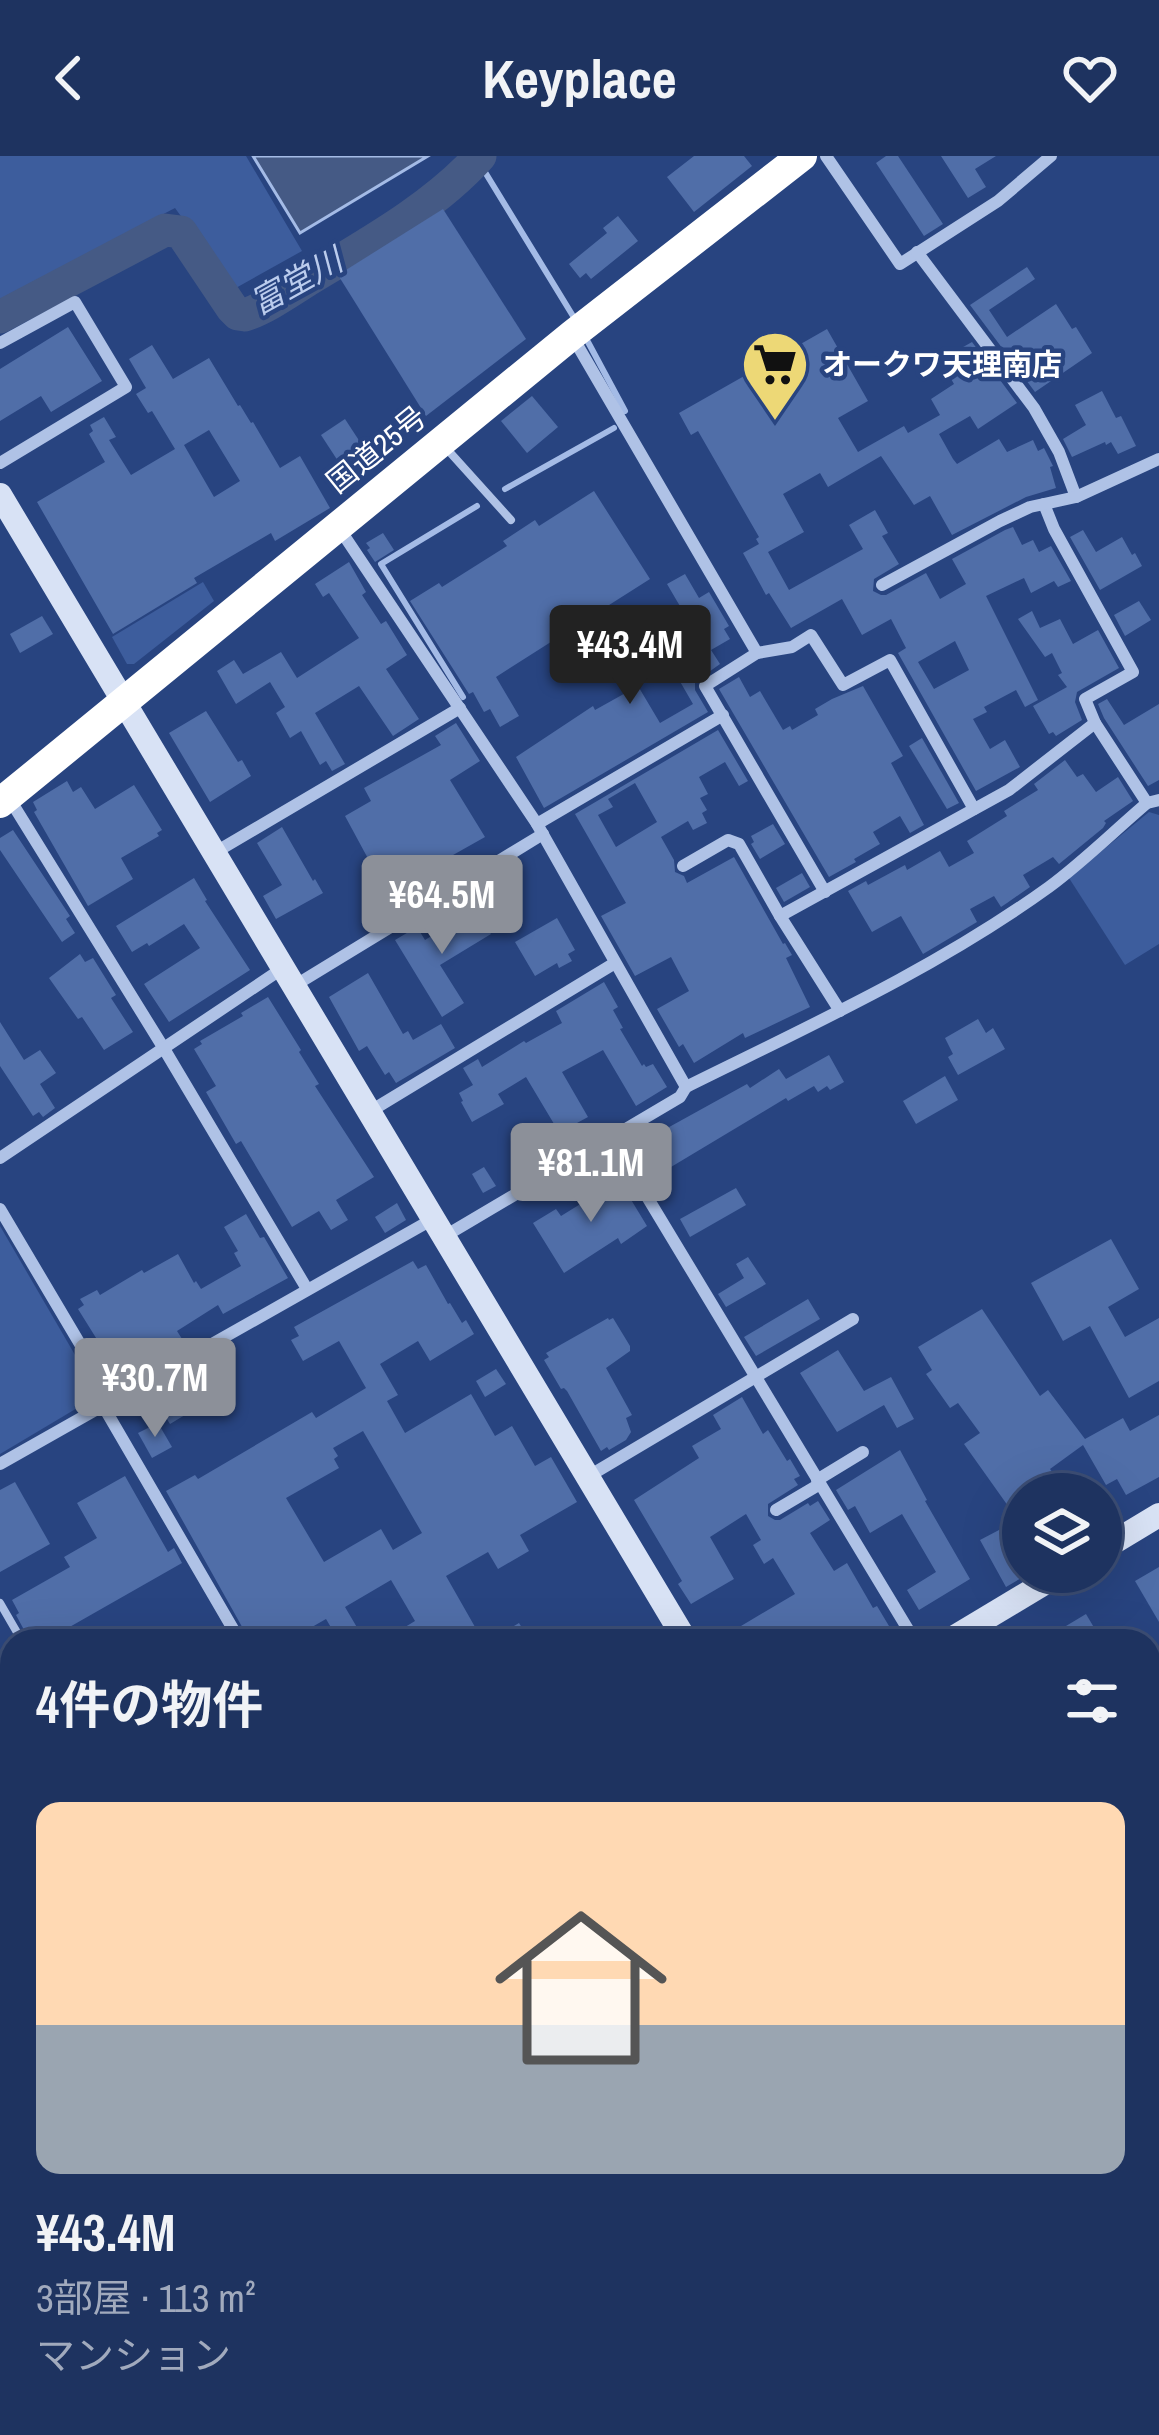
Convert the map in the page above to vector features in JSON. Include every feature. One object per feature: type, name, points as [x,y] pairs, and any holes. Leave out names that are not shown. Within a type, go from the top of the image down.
[{"type":"highway","name":"国道25号","points":[[4,799],[572,335],[802,156]]},
{"type":"street","points":[[826,156],[900,264],[998,201],[1051,156]]},
{"type":"street","points":[[917,252],[1034,408],[1059,452],[1076,497]]},
{"type":"street","points":[[0,343],[74,302],[126,387],[0,463]]},
{"type":"street","points":[[572,335],[757,653]]},
{"type":"street","points":[[883,585],[1000,520],[1076,497],[1159,459]]},
{"type":"street","points":[[0,495],[679,1629]]},
{"type":"street","points":[[0,1464],[307,1289],[439,1228],[611,1137],[680,1097],[686,1087],[840,1011],[959,945],[1050,886],[1153,802],[1095,723],[1084,699],[1133,672],[1044,504]]},
{"type":"street","points":[[338,527],[540,829],[686,1087]]},
{"type":"street","points":[[824,892],[705,686],[757,653],[792,647],[811,635],[843,685],[890,660],[974,809]]},
{"type":"street","points":[[214,853],[460,708]]},
{"type":"street","points":[[0,1158],[163,1047],[540,829],[724,715]]},
{"type":"street","points":[[780,916],[1009,790],[1095,723]]},
{"type":"street","points":[[4,799],[163,1047],[307,1289]]},
{"type":"street","points":[[683,866],[728,840],[739,844],[840,1011]]},
{"type":"street","points":[[369,1112],[615,963]]},
{"type":"street","points":[[611,1137],[908,1629]]},
{"type":"street","points":[[0,1209],[233,1629]]},
{"type":"street","points":[[589,1476],[853,1319]]},
{"type":"street","points":[[776,1510],[863,1452]]},
{"type":"street","points":[[1122,1537],[1159,1515]]},
{"type":"street","points":[[968,1629],[1029,1593]]},
{"type":"lane","points":[[441,442],[511,520]]},
{"type":"shaded area","points":[[0,156],[246,156],[302,251],[234,289],[175,208],[0,299]]},
{"type":"shaded area","points":[[253,156],[428,156],[300,233]]},
{"type":"shaded area","points":[[203,582],[214,601],[134,664],[127,664],[112,637]]},
{"type":"shaded area","points":[[1149,812],[1159,815],[1159,944],[1125,965],[1069,878]]},
{"type":"shaded area","points":[[0,1226],[96,1391],[94,1398],[0,1454]]},
{"type":"building","points":[[694,156],[744,156],[752,166],[694,212],[667,177]]},
{"type":"building","points":[[886,156],[898,156],[943,224],[924,236],[876,163]]},
{"type":"building","points":[[941,156],[996,156],[975,169],[986,187],[968,198]]},
{"type":"building","points":[[443,209],[526,339],[426,416],[338,275]]},
{"type":"building","points":[[618,216],[638,241],[591,279],[586,273],[580,278],[569,264],[607,233],[603,228]]},
{"type":"building","points":[[1027,267],[1035,279],[989,310],[1007,337],[1056,304],[1092,353],[1035,392],[970,305]]},
{"type":"building","points":[[68,327],[102,381],[51,412],[41,396],[0,421],[0,369]]},
{"type":"building","points":[[827,329],[868,401],[838,418],[858,452],[904,426],[908,433],[940,415],[931,399],[954,384],[940,360],[972,342],[1017,403],[978,429],[970,416],[939,434],[953,459],[957,464],[999,439],[1007,452],[1033,440],[1038,451],[1044,448],[1053,466],[1056,488],[1026,497],[952,535],[930,496],[914,505],[881,456],[828,487],[820,473],[783,494],[804,532],[768,552],[789,590],[863,549],[849,525],[875,510],[888,533],[882,536],[899,564],[874,579],[873,591],[886,595],[926,573],[940,599],[966,584],[952,559],[1005,530],[1013,527],[1022,545],[1033,540],[1039,552],[1051,546],[1071,581],[1058,587],[1054,581],[1031,593],[1024,578],[986,596],[1038,700],[1025,707],[1016,690],[984,707],[987,712],[973,719],[990,749],[1005,740],[1020,767],[976,791],[898,653],[906,648],[891,619],[862,635],[842,599],[791,628],[743,553],[759,544],[759,537],[698,431],[691,435],[679,413]],"holes":[[[955,641],[969,670],[934,689],[918,662]]]},
{"type":"building","points":[[152,345],[173,379],[209,358],[280,468],[300,456],[330,508],[275,541],[271,533],[113,634],[37,502],[105,462],[89,434],[93,431],[90,425],[104,417],[116,437],[109,440],[131,475],[175,449],[136,394],[146,388],[129,359]],"holes":[[[209,430],[240,481],[214,497],[184,445]]]},
{"type":"building","points":[[1102,391],[1136,446],[1118,454],[1111,442],[1105,442],[1072,457],[1063,439],[1086,425],[1075,405]]},
{"type":"building","points":[[532,396],[558,427],[527,453],[501,421]]},
{"type":"building","points":[[345,419],[377,468],[353,484],[321,435]]},
{"type":"building","points":[[594,491],[650,579],[496,677],[519,716],[500,727],[490,709],[484,712],[473,692],[469,694],[410,601],[439,583],[442,587],[507,546],[503,541],[535,520],[539,526]]},
{"type":"building","points":[[1083,530],[1096,552],[1122,537],[1142,566],[1100,590],[1070,537]]},
{"type":"building","points":[[383,533],[394,550],[375,562],[366,543]]},
{"type":"building","points":[[349,562],[366,592],[362,595],[381,624],[386,621],[407,655],[386,669],[419,719],[393,736],[359,686],[315,713],[345,764],[332,771],[326,761],[320,765],[301,731],[290,738],[276,713],[285,707],[270,682],[236,704],[217,671],[234,660],[243,674],[281,652],[297,678],[359,638],[329,593],[323,597],[315,584]]},
{"type":"building","points":[[685,574],[699,598],[709,592],[729,626],[724,629],[730,639],[711,650],[720,664],[695,682],[708,712],[544,808],[516,757],[593,706],[595,710],[638,686],[660,723],[693,704],[652,633],[684,613],[667,584]]},
{"type":"building","points":[[1139,601],[1151,620],[1125,636],[1114,615]]},
{"type":"building","points":[[1032,611],[1040,628],[1060,619],[1073,644],[1098,630],[1119,668],[1077,692],[1075,702],[1082,720],[1056,736],[1049,734],[1033,706],[1067,687],[1052,653],[1045,657],[1018,619]]},
{"type":"building","points":[[42,616],[53,634],[20,653],[10,634]]},
{"type":"building","points":[[739,677],[750,697],[760,691],[783,730],[790,726],[792,730],[818,715],[815,709],[863,686],[903,756],[891,763],[924,825],[910,833],[900,816],[873,832],[880,844],[829,877],[719,689]]},
{"type":"building","points":[[1107,699],[1124,725],[1159,704],[1159,780],[1148,786],[1104,718],[1098,704]]},
{"type":"building","points":[[206,711],[251,776],[210,802],[169,733]]},
{"type":"building","points":[[456,723],[480,761],[450,780],[485,837],[391,890],[382,875],[378,877],[345,816],[371,801],[364,788],[441,745],[435,736]]},
{"type":"building","points":[[718,730],[748,781],[739,786],[725,762],[699,777],[708,794],[700,798],[707,823],[693,830],[688,821],[661,837],[675,872],[687,883],[734,857],[792,955],[786,958],[810,1007],[745,1038],[743,1033],[694,1063],[657,1009],[689,991],[671,957],[635,976],[601,916],[626,903],[575,814]],"holes":[[[635,783],[657,822],[616,847],[598,815],[613,807],[608,799]]]},
{"type":"building","points":[[922,738],[959,803],[947,809],[909,746]]},
{"type":"building","points":[[1065,760],[1096,792],[1118,777],[1133,801],[1059,864],[1053,857],[1023,875],[1030,887],[1001,907],[994,896],[970,909],[977,922],[923,954],[901,916],[872,932],[848,891],[905,865],[907,870],[940,851],[949,867],[974,853],[967,841],[1007,816],[1004,811],[1038,790],[1034,784]]},
{"type":"building","points":[[67,781],[73,792],[81,787],[95,809],[134,785],[162,830],[121,858],[133,879],[88,906],[34,812],[33,802]]},
{"type":"building","points":[[773,824],[785,844],[760,859],[751,836]]},
{"type":"building","points":[[282,827],[323,893],[276,919],[263,896],[282,885],[257,843]]},
{"type":"building","points":[[13,830],[70,916],[66,919],[75,933],[62,942],[0,850],[0,838]]},
{"type":"building","points":[[802,873],[810,887],[784,902],[776,888]]},
{"type":"building","points":[[194,878],[250,970],[169,1022],[144,984],[200,948],[184,924],[132,952],[116,926]]},
{"type":"building","points":[[475,909],[491,934],[440,965],[464,1003],[442,1017],[395,940],[417,927],[425,940]]},
{"type":"building","points":[[557,918],[575,950],[568,954],[572,961],[559,968],[557,963],[535,976],[515,942]]},
{"type":"building","points":[[80,954],[85,962],[93,958],[133,1032],[104,1050],[49,978]]},
{"type":"building","points":[[368,973],[403,1034],[408,1031],[413,1040],[441,1024],[455,1048],[396,1083],[389,1072],[385,1075],[367,1046],[359,1051],[329,997]]},
{"type":"building","points":[[604,982],[618,1007],[613,1010],[620,1029],[642,1066],[653,1064],[667,1087],[636,1106],[603,1050],[562,1072],[588,1117],[577,1123],[581,1129],[563,1139],[526,1077],[498,1094],[504,1104],[472,1122],[459,1093],[473,1085],[463,1068],[478,1059],[482,1067],[562,1023],[556,1011]]},
{"type":"building","points":[[268,997],[319,1084],[315,1086],[374,1177],[336,1200],[348,1220],[331,1230],[319,1211],[292,1227],[206,1092],[216,1086],[194,1049]]},
{"type":"building","points":[[978,1019],[986,1033],[993,1028],[1005,1049],[958,1075],[945,1038]]},
{"type":"building","points":[[0,1022],[24,1060],[40,1050],[56,1073],[40,1084],[55,1108],[43,1117],[39,1112],[33,1116],[0,1066]]},
{"type":"building","points":[[829,1055],[844,1082],[818,1092],[814,1086],[786,1098],[656,1176],[633,1147],[747,1084],[750,1088],[779,1069],[786,1079]]},
{"type":"building","points":[[945,1076],[958,1100],[916,1124],[903,1101]]},
{"type":"building","points":[[484,1167],[496,1186],[483,1193],[472,1174]]},
{"type":"building","points":[[616,1175],[647,1226],[621,1244],[618,1238],[564,1273],[533,1223],[556,1209],[561,1216],[603,1190],[600,1185]]},
{"type":"building","points":[[736,1188],[746,1205],[690,1237],[680,1219]]},
{"type":"building","points":[[397,1203],[406,1220],[385,1233],[375,1217]]},
{"type":"building","points":[[246,1214],[288,1278],[223,1314],[218,1305],[177,1331],[184,1342],[121,1378],[78,1309],[84,1305],[80,1299],[97,1290],[100,1295],[178,1254],[201,1289],[241,1266],[224,1227]]},
{"type":"building","points":[[1111,1239],[1139,1289],[1108,1307],[1125,1337],[1159,1318],[1159,1381],[1129,1398],[1090,1326],[1063,1341],[1031,1283]]},
{"type":"building","points":[[748,1257],[766,1284],[726,1307],[718,1294],[744,1278],[736,1264]]},
{"type":"building","points":[[413,1261],[418,1269],[426,1265],[448,1304],[474,1334],[430,1361],[418,1341],[380,1364],[398,1395],[387,1401],[405,1433],[471,1394],[495,1436],[512,1426],[535,1466],[551,1457],[577,1502],[520,1535],[529,1551],[498,1569],[488,1552],[446,1576],[476,1629],[402,1629],[415,1621],[391,1580],[345,1607],[358,1629],[332,1629],[326,1619],[308,1629],[243,1629],[166,1491],[195,1475],[198,1479],[312,1412],[316,1418],[366,1388],[339,1341],[303,1361],[291,1340],[299,1336],[294,1327]],"holes":[[[363,1431],[422,1533],[393,1550],[381,1529],[324,1562],[286,1498],[339,1468],[333,1448]]]},
{"type":"building","points":[[808,1299],[820,1319],[756,1356],[744,1337]]},
{"type":"building","points":[[982,1309],[1040,1396],[1048,1390],[1085,1439],[1123,1418],[1130,1431],[1159,1415],[1159,1477],[1126,1495],[1122,1473],[1099,1473],[1083,1445],[1050,1469],[1053,1473],[1002,1473],[1002,1497],[964,1444],[980,1433],[958,1403],[950,1408],[926,1374],[932,1370],[918,1347]]},
{"type":"building","points":[[613,1318],[630,1346],[630,1351],[606,1368],[632,1415],[626,1418],[631,1432],[626,1440],[601,1451],[544,1360],[549,1357],[546,1353]]},
{"type":"building","points":[[838,1350],[864,1391],[891,1377],[914,1419],[897,1428],[884,1405],[837,1432],[800,1373]]},
{"type":"building","points":[[207,1366],[223,1392],[170,1424],[154,1398]]},
{"type":"building","points":[[496,1369],[506,1384],[485,1397],[476,1381]]},
{"type":"building","points":[[742,1397],[763,1434],[768,1430],[800,1476],[794,1479],[798,1485],[768,1504],[768,1516],[780,1520],[818,1501],[830,1520],[810,1533],[834,1571],[847,1563],[891,1629],[743,1629],[795,1594],[773,1558],[764,1564],[753,1545],[761,1540],[746,1514],[710,1537],[734,1579],[691,1604],[634,1500],[699,1458],[692,1446],[721,1429],[713,1415]]},
{"type":"building","points":[[158,1423],[172,1447],[152,1458],[138,1433]]},
{"type":"building","points":[[900,1450],[970,1579],[919,1610],[907,1590],[936,1572],[902,1514],[870,1533],[855,1506],[848,1510],[836,1490]]},
{"type":"building","points":[[125,1476],[168,1552],[174,1548],[182,1563],[66,1629],[24,1629],[12,1600],[70,1567],[64,1557],[97,1538],[77,1503]]},
{"type":"building","points":[[15,1482],[50,1544],[0,1572],[0,1490]]},
{"type":"building","points":[[1002,1528],[1002,1580],[980,1540]]},
{"type":"building","points":[[1159,1567],[1159,1622],[1135,1581]]},
{"type":"building","points":[[1086,1614],[1095,1629],[1061,1629]]},
{"type":"waterway","name":"富堂川","points":[[0,317],[165,230],[181,232],[232,308],[245,315],[400,223],[480,156]]},
{"type":"waterway","points":[[477,159],[573,316]]},
{"type":"waterway","points":[[588,342],[625,411]]},
{"type":"waterway","points":[[505,489],[614,428]]},
{"type":"waterway","points":[[463,697],[381,564],[477,506]]},
{"type":"place","name":"オークワ天理南店","points":[[775,423]]}]
